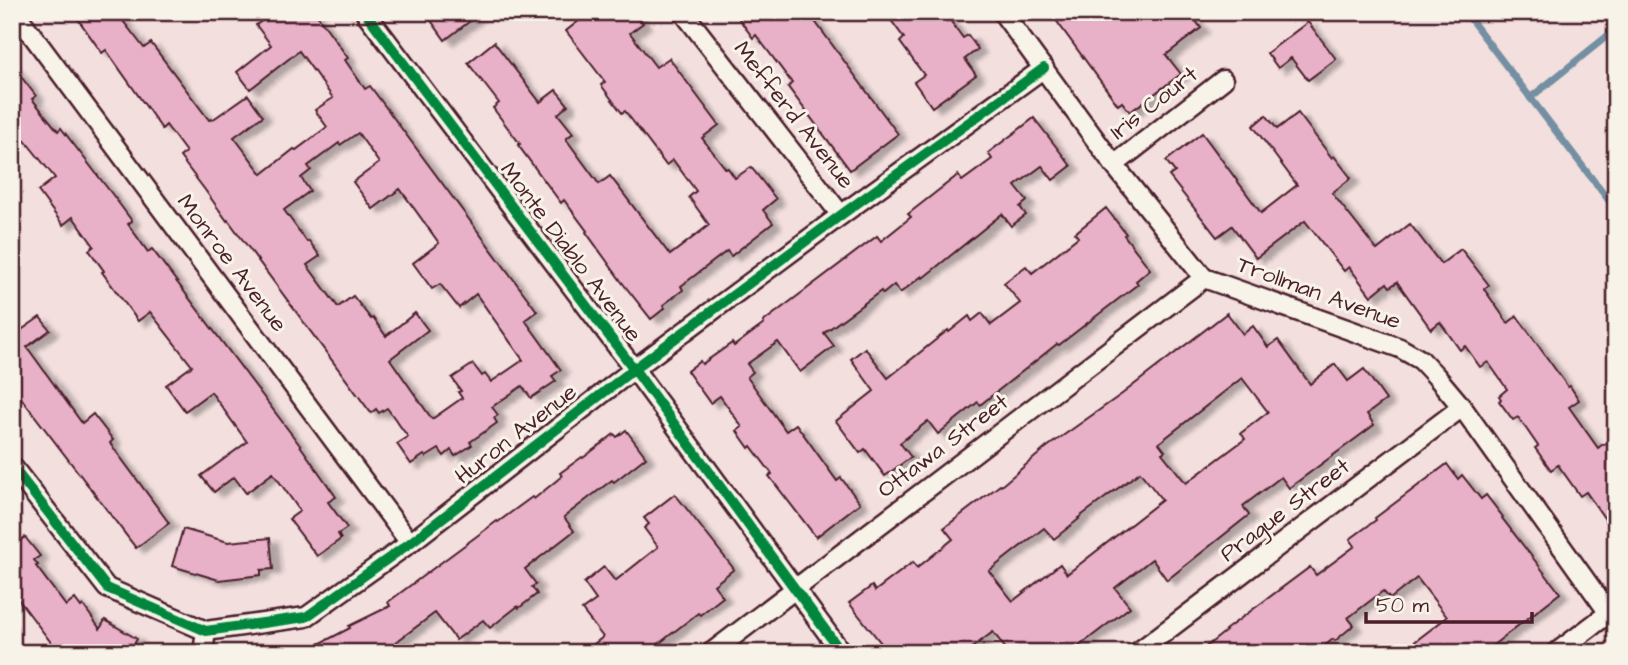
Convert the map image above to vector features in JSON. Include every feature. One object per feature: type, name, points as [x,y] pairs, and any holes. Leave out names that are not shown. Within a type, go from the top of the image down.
[{"type":"street","name":"Monroe Avenue","points":[[15,12],[410,543]]},
{"type":"street","name":"Monte Diablo Avenue","points":[[365,12],[634,369],[842,653]]},
{"type":"street","name":"Mefferd Avenue","points":[[683,12],[841,215]]},
{"type":"street","name":"Trollman Avenue","points":[[1002,12],[1114,164],[1204,278],[1400,348],[1421,360],[1462,407],[1612,618]]},
{"type":"street","name":"Huron Avenue","points":[[206,631],[306,617],[410,543],[634,369],[841,215],[1044,68]]},
{"type":"street","name":"Iris Court","points":[[1114,164],[1223,80]]},
{"type":"street","name":"Ottawa Street","points":[[711,653],[1204,278]]},
{"type":"street","name":"Prague Street","points":[[1137,653],[1462,407]]},
{"type":"street","points":[[12,466],[107,587],[206,631],[203,653]]},
{"type":"street","points":[[1556,653],[1612,618]]},
{"type":"building","points":[[73,12],[116,12],[144,48],[151,43],[209,120],[248,95],[263,116],[234,137],[262,174],[327,127],[315,110],[333,98],[299,51],[250,89],[237,72],[271,45],[256,25],[263,20],[257,12],[315,12],[348,58],[345,60],[365,89],[370,86],[537,311],[525,320],[561,370],[552,376],[556,381],[531,398],[522,386],[492,407],[498,415],[494,418],[497,423],[455,456],[451,450],[444,456],[439,449],[411,464],[397,444],[408,437],[387,408],[379,413],[376,409],[371,413],[180,157],[186,152],[166,125],[162,129],[106,50],[102,53]],"holes":[[[358,133],[379,163],[353,182],[373,209],[400,189],[439,243],[413,263],[432,289],[440,284],[459,308],[476,294],[523,360],[491,382],[485,374],[482,376],[473,364],[452,378],[461,391],[458,392],[462,398],[432,419],[390,359],[428,330],[415,313],[386,336],[353,296],[338,307],[307,265],[320,256],[284,210],[310,191],[301,178],[311,170],[308,166],[339,143],[340,145]]]},
{"type":"building","points":[[425,12],[482,12],[445,40]]},
{"type":"building","points":[[590,12],[635,12],[643,23],[630,33],[656,67],[669,58],[719,125],[702,138],[735,178],[751,167],[776,199],[763,210],[773,223],[731,256],[727,251],[681,286],[683,290],[663,305],[665,308],[651,319],[564,200],[561,203],[518,145],[520,144],[493,108],[499,103],[468,63],[494,42],[540,102],[556,90],[568,105],[558,114],[573,133],[566,139],[599,184],[610,176],[670,255],[709,225],[689,197],[696,191],[673,160],[666,165],[625,111],[622,113],[601,85],[605,82],[566,31]]},
{"type":"building","points":[[734,12],[808,12],[898,134],[850,170],[788,87],[792,83],[756,35],[753,38]]},
{"type":"building","points":[[885,12],[944,12],[963,38],[968,35],[978,49],[965,59],[976,75],[932,107],[914,82],[924,75],[900,42],[904,38]]},
{"type":"building","points":[[1050,12],[1189,12],[1201,28],[1166,55],[1181,74],[1130,112],[1122,102],[1118,105]]},
{"type":"building","points":[[1308,22],[1336,59],[1308,80],[1291,58],[1278,68],[1267,53]]},
{"type":"building","points":[[12,65],[36,96],[32,99],[58,131],[61,128],[112,194],[132,221],[128,224],[148,252],[152,249],[336,497],[328,502],[347,528],[338,534],[341,539],[317,556],[289,519],[300,511],[273,473],[246,493],[234,477],[214,492],[201,476],[247,442],[211,392],[185,411],[166,385],[192,366],[150,312],[138,321],[102,272],[104,271],[89,250],[94,246],[73,217],[63,225],[38,191],[55,178],[19,133],[12,138]]},
{"type":"building","points":[[1298,113],[1351,178],[1332,193],[1377,250],[1410,224],[1441,264],[1461,249],[1489,285],[1484,289],[1508,323],[1517,316],[1568,387],[1570,386],[1579,400],[1569,407],[1598,448],[1616,437],[1616,535],[1586,492],[1580,496],[1558,465],[1551,470],[1518,417],[1513,420],[1499,401],[1499,396],[1507,389],[1488,362],[1480,367],[1465,346],[1460,350],[1440,322],[1431,329],[1397,282],[1390,287],[1387,283],[1371,296],[1349,267],[1344,271],[1305,221],[1256,258],[1232,226],[1217,237],[1169,176],[1175,172],[1166,161],[1202,133],[1261,213],[1297,185],[1253,126],[1266,115],[1277,129]]},
{"type":"building","points":[[1034,118],[1071,166],[1053,180],[1042,166],[1015,186],[1027,201],[1020,207],[1026,215],[1011,226],[1002,214],[923,278],[922,276],[900,293],[894,285],[883,294],[881,291],[824,333],[834,346],[800,372],[778,342],[747,364],[753,372],[747,377],[786,431],[796,424],[837,481],[841,478],[860,503],[816,537],[769,476],[772,474],[737,431],[742,427],[720,396],[710,403],[687,371],[732,343],[734,346],[877,236],[881,241],[911,217],[908,214],[958,175],[962,181],[992,159],[988,153]]},
{"type":"building","points":[[1106,208],[1150,269],[1136,281],[1138,284],[938,434],[928,421],[900,443],[911,457],[885,476],[865,449],[860,453],[836,421],[874,391],[851,359],[865,348],[888,378],[969,316],[972,321],[982,313],[991,325],[1020,303],[1004,283],[1026,266],[1032,273],[1078,237],[1075,233]]},
{"type":"building","points":[[1227,313],[1243,334],[1253,326],[1268,347],[1278,340],[1310,384],[1335,364],[1348,381],[1364,369],[1386,400],[1367,414],[1374,425],[1289,488],[1281,477],[1243,506],[1249,515],[1167,580],[1152,559],[1115,588],[1130,607],[1070,653],[1009,653],[993,632],[965,653],[889,653],[849,603],[872,586],[875,591],[913,562],[917,568],[953,539],[944,528],[1001,486],[1047,447],[1122,394]],"holes":[[[1242,378],[1268,412],[1241,433],[1245,439],[1186,483],[1162,453],[1165,451],[1159,443]],[[1140,472],[1162,500],[1067,574],[1060,564],[1013,601],[989,571],[1044,528],[1054,539]]]},
{"type":"building","points":[[40,317],[50,330],[27,347],[82,423],[93,414],[113,440],[110,443],[169,523],[136,548],[12,386],[12,326],[17,333]]},
{"type":"building","points":[[626,430],[646,457],[564,517],[574,531],[525,569],[536,584],[532,587],[537,594],[490,628],[483,620],[456,640],[435,613],[396,642],[398,646],[385,653],[302,653],[390,606],[388,602],[497,521],[532,497],[534,499],[562,476],[560,473],[614,434],[617,437]]},
{"type":"building","points":[[1447,464],[1458,479],[1462,475],[1481,499],[1486,495],[1560,593],[1483,653],[1400,653],[1447,617],[1417,578],[1390,599],[1383,591],[1348,618],[1354,625],[1316,653],[1198,653],[1310,567],[1316,575],[1355,546],[1350,539]]},
{"type":"building","points":[[675,494],[734,569],[714,585],[723,597],[647,653],[582,653],[603,637],[582,610],[596,600],[584,583],[604,567],[615,581],[658,547],[644,528],[649,524],[644,518]]},
{"type":"building","points":[[183,529],[228,542],[270,538],[273,569],[261,570],[261,575],[219,580],[172,566]]},
{"type":"building","points":[[25,537],[40,556],[34,560],[38,565],[36,566],[66,606],[75,599],[81,607],[83,605],[100,629],[105,620],[137,639],[129,653],[59,653],[12,591],[12,546]]},
{"type":"waterway","points":[[1465,12],[1616,210]]},
{"type":"waterway","points":[[1530,98],[1616,29]]},
{"type":"cycle path","points":[[365,12],[634,369],[842,653]]},
{"type":"cycle path","points":[[12,466],[107,588],[206,631],[306,617],[410,543],[634,369],[841,215],[1044,68]]}]
